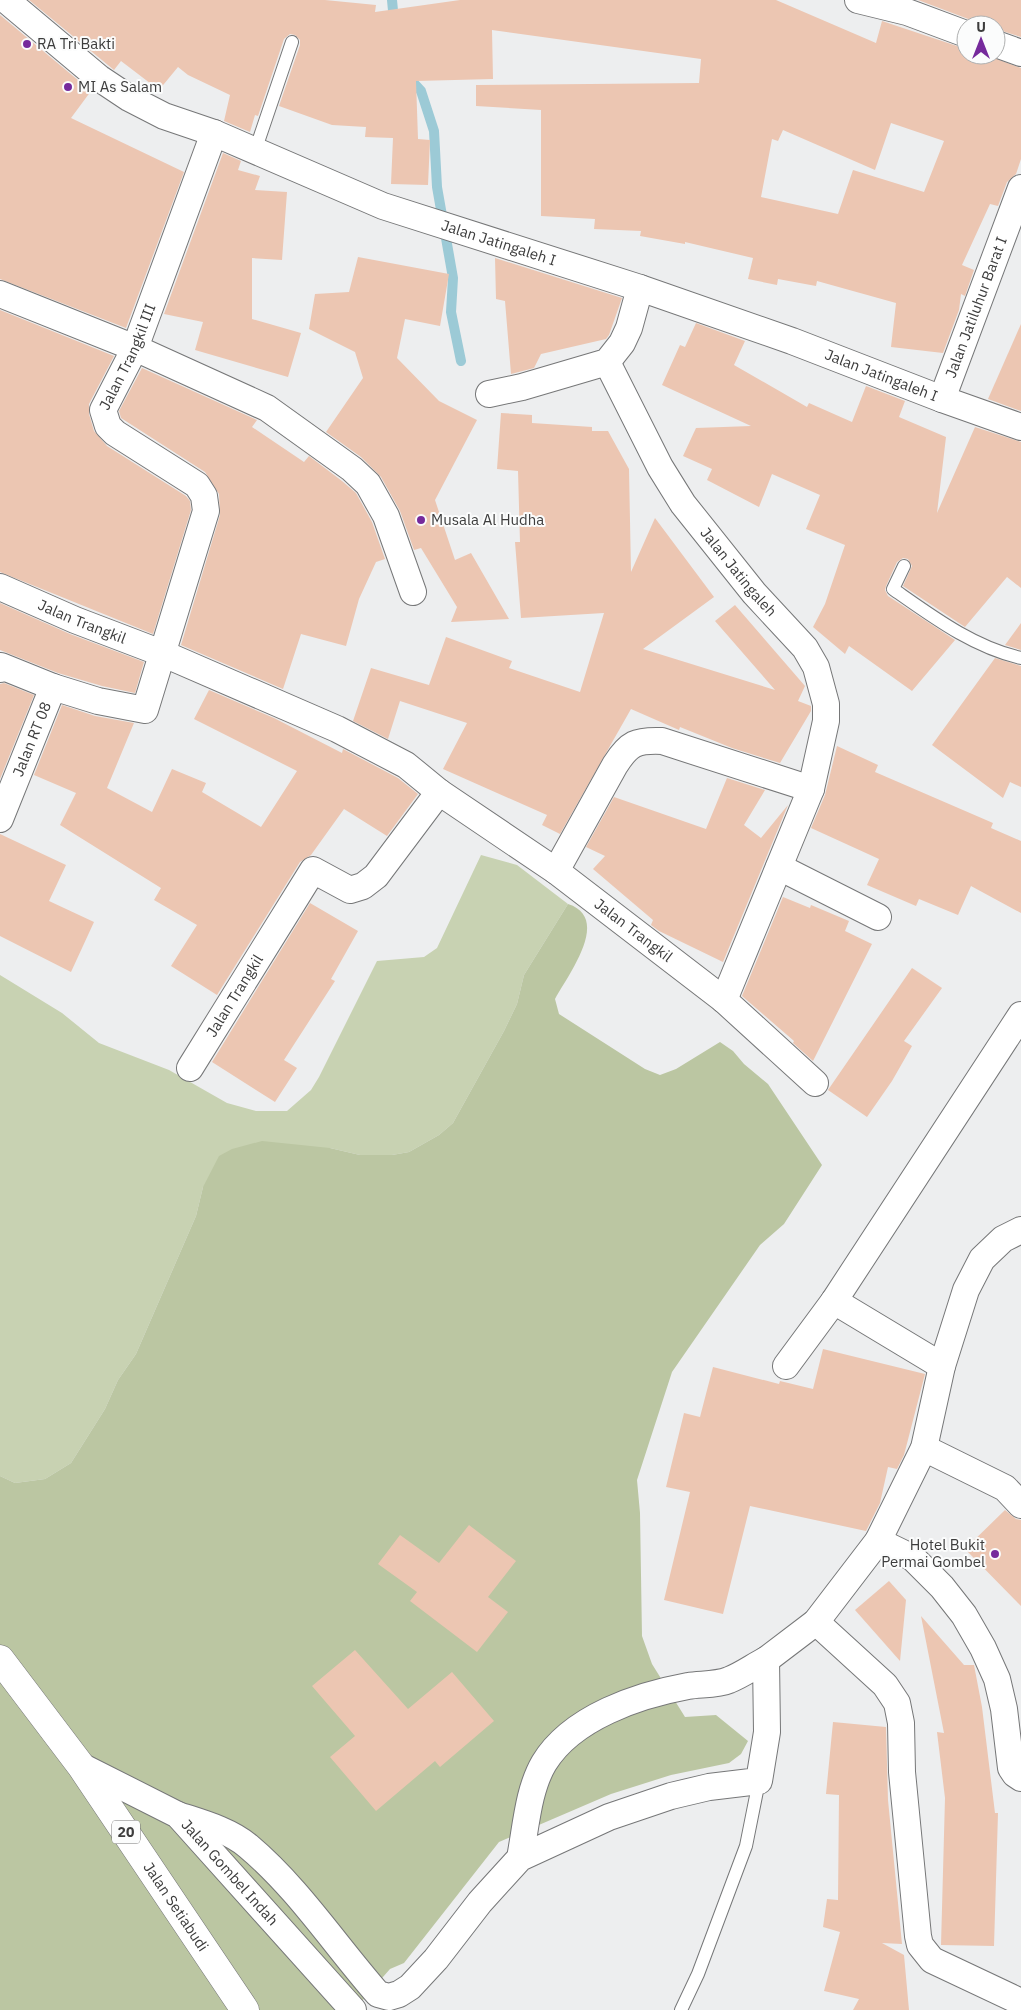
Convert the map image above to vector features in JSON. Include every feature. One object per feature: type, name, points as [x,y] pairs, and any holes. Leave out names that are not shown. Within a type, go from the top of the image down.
[{"type":"highway","name":"Jalan Setiabudi","points":[[0,1659],[82,1766],[245,2010]]},
{"type":"street","name":"Jalan Jatingaleh I","points":[[6,0],[99,78],[129,98],[164,116],[214,133],[383,206],[481,239],[640,288],[792,341],[942,399],[1021,426]]},
{"type":"street","points":[[858,0],[907,12],[956,30]]},
{"type":"street","points":[[1006,48],[1021,53]]},
{"type":"street","name":"Jalan Trangkil III","points":[[164,654],[206,511],[206,503],[197,485],[115,433],[108,426],[103,410],[104,404],[135,348],[214,133]]},
{"type":"street","name":"Jalan Jatiluhur Barat I","points":[[942,399],[1021,188]]},
{"type":"street","points":[[489,394],[522,387],[606,362],[622,343],[629,328],[640,288]]},
{"type":"street","points":[[0,294],[135,348],[267,408],[352,469],[368,484],[386,516],[413,592]]},
{"type":"street","name":"Jalan Jatingaleh","points":[[606,362],[660,467],[683,504],[754,593],[805,648],[816,667],[826,704],[826,721],[811,789],[724,1000]]},
{"type":"street","name":"Jalan Trangkil","points":[[0,587],[76,620],[164,654],[337,729],[406,765],[439,792],[556,871],[724,1000],[815,1083]]},
{"type":"street","name":"Jalan RT 08","points":[[0,669],[1,666],[53,688],[145,710],[164,654]]},
{"type":"street","name":"Jalan RT 08","points":[[0,819],[53,688]]},
{"type":"street","points":[[556,871],[615,765],[624,751],[634,743],[645,740],[662,741],[811,789]]},
{"type":"street","name":"Jalan Trangkil","points":[[190,1068],[314,870],[350,890],[363,886],[376,876],[439,792]]},
{"type":"street","points":[[779,867],[878,917]]},
{"type":"street","points":[[786,1366],[834,1301],[1021,1015]]},
{"type":"street","points":[[520,1858],[533,1790],[544,1763],[566,1739],[596,1717],[638,1698],[688,1686],[728,1681],[766,1660],[816,1622],[878,1541],[924,1448],[942,1366],[966,1290],[982,1259],[1002,1239],[1021,1230]]},
{"type":"street","points":[[834,1301],[942,1366]]},
{"type":"street","points":[[924,1448],[1005,1488],[1021,1505]]},
{"type":"street","points":[[878,1541],[913,1558],[942,1586],[964,1615],[983,1648],[996,1679],[1004,1709],[1011,1768],[1014,1774],[1021,1778]]},
{"type":"street","points":[[816,1622],[885,1685],[897,1703],[901,1723],[902,1772],[920,1945],[932,1960],[1021,2002]]},
{"type":"street","points":[[178,1815],[221,1830],[248,1846],[293,1892],[378,1994],[389,1996],[399,1994],[410,1987],[436,1959],[480,1902],[520,1858],[609,1817],[671,1796],[710,1787],[759,1781],[767,1732],[766,1660]]},
{"type":"street","name":"Jalan Gombel Indah","points":[[82,1766],[178,1815],[353,2010]]},
{"type":"lane","points":[[255,151],[292,42]]},
{"type":"lane","points":[[904,566],[893,589],[943,624],[996,652],[1021,658]]},
{"type":"lane","points":[[681,2010],[698,1974],[746,1846],[759,1781]]},
{"type":"green space","points":[[481,855],[517,865],[568,904],[524,975],[517,1004],[453,1123],[439,1135],[409,1152],[392,1155],[360,1155],[330,1148],[203,1187],[196,1216],[136,1354],[118,1380],[105,1409],[71,1463],[45,1479],[15,1483],[0,1476],[0,975],[62,1013],[99,1043],[169,1070],[227,1103],[256,1111],[287,1111],[311,1090],[319,1077],[377,961],[424,957],[437,948]]},
{"type":"green space","points":[[568,904],[581,911],[586,921],[587,934],[583,948],[555,999],[559,1014],[645,1069],[660,1075],[676,1069],[720,1042],[733,1051],[744,1064],[768,1084],[822,1165],[784,1224],[760,1245],[672,1372],[637,1480],[640,1513],[642,1636],[652,1664],[685,1717],[716,1715],[748,1741],[741,1754],[729,1763],[671,1775],[611,1794],[499,1842],[404,1963],[390,1969],[354,2010],[0,2010],[0,1476],[15,1483],[45,1479],[71,1463],[105,1409],[118,1380],[136,1354],[196,1216],[203,1187],[219,1156],[232,1149],[262,1141],[330,1148],[360,1155],[392,1155],[409,1152],[439,1135],[453,1123],[517,1004],[524,975]]},
{"type":"building","points":[[29,0],[325,0],[376,5],[375,12],[460,0],[776,0],[876,43],[882,21],[956,46],[956,65],[1006,65],[1006,62],[1021,68],[1021,159],[1016,174],[1007,182],[998,206],[990,204],[962,265],[974,270],[965,296],[961,294],[959,310],[943,353],[891,347],[896,303],[817,281],[816,286],[778,279],[777,285],[748,279],[753,258],[685,242],[685,244],[640,236],[641,231],[594,229],[595,219],[541,216],[541,110],[476,106],[476,85],[699,83],[701,59],[492,30],[493,79],[416,81],[418,139],[430,140],[428,185],[391,184],[393,138],[365,137],[366,127],[332,125],[279,106],[300,45],[300,40],[295,35],[290,34],[284,39],[258,116],[255,115],[250,132],[224,121],[230,95],[188,75],[178,67],[159,90],[121,61],[114,70]],"holes":[[[891,123],[944,141],[924,192],[853,170],[838,214],[761,197],[772,139],[778,141],[783,130],[875,170]]]},
{"type":"building","points":[[918,0],[1021,0],[1021,37],[1006,32],[1006,15],[958,15]]},
{"type":"building","points":[[0,15],[91,91],[71,118],[184,172],[126,328],[0,279]]},
{"type":"building","points":[[223,153],[241,161],[238,170],[260,176],[255,190],[287,192],[282,260],[252,258],[252,319],[301,333],[288,377],[195,350],[203,322],[164,314]]},
{"type":"building","points":[[358,257],[449,274],[440,326],[405,319],[397,358],[439,401],[477,420],[435,500],[455,560],[471,553],[509,619],[451,622],[457,607],[421,548],[414,550],[400,511],[381,477],[361,457],[326,432],[363,378],[355,352],[309,329],[315,294],[349,292]]},
{"type":"building","points":[[495,258],[622,298],[609,335],[606,339],[541,354],[534,368],[511,374],[505,301],[496,299]]},
{"type":"building","points":[[0,310],[114,356],[89,404],[89,414],[94,431],[107,446],[186,496],[190,501],[191,510],[153,634],[0,572]]},
{"type":"building","points":[[696,323],[745,341],[734,365],[807,407],[809,403],[852,422],[866,386],[905,401],[899,417],[946,437],[937,513],[975,427],[1021,442],[1021,588],[1007,577],[965,627],[903,586],[912,566],[908,559],[903,558],[897,562],[886,586],[885,590],[888,596],[955,640],[912,691],[849,646],[845,654],[813,627],[825,604],[845,545],[806,529],[820,495],[772,474],[759,507],[707,480],[712,469],[683,456],[696,428],[751,426],[662,385],[680,345],[685,347]]},
{"type":"building","points":[[1021,324],[1021,411],[988,399]]},
{"type":"building","points":[[142,368],[257,420],[252,427],[304,462],[309,456],[356,493],[372,522],[385,559],[376,562],[359,599],[346,646],[301,634],[283,689],[181,645],[220,515],[219,494],[205,472],[121,418],[119,411]]},
{"type":"building","points":[[501,413],[532,415],[532,423],[592,427],[592,431],[608,431],[629,469],[631,572],[655,518],[714,597],[643,649],[775,690],[715,621],[735,605],[805,686],[798,701],[811,706],[811,711],[780,763],[732,748],[680,727],[679,730],[631,709],[560,834],[542,825],[547,815],[443,769],[467,723],[400,701],[388,739],[353,721],[371,668],[429,685],[446,637],[512,661],[509,668],[580,692],[604,613],[521,618],[515,542],[520,542],[518,471],[497,469]]},
{"type":"building","points":[[0,603],[70,634],[144,662],[135,693],[102,686],[58,673],[0,650]]},
{"type":"building","points":[[1021,623],[1021,650],[1005,645]]},
{"type":"building","points":[[995,658],[1021,666],[1021,787],[1010,782],[1003,798],[932,745]]},
{"type":"building","points":[[4,683],[34,695],[0,779],[0,684]]},
{"type":"building","points":[[209,690],[274,718],[342,753],[343,749],[398,778],[418,794],[387,836],[344,809],[311,855],[300,862],[217,995],[171,966],[197,925],[154,900],[161,888],[60,825],[76,793],[34,775],[62,705],[95,716],[134,723],[107,788],[152,812],[172,769],[206,783],[202,792],[261,827],[297,771],[194,719]]},
{"type":"building","points":[[837,746],[878,765],[875,772],[993,823],[991,828],[1021,841],[1021,913],[971,886],[958,915],[919,899],[916,906],[867,885],[879,859],[811,828],[825,795]]},
{"type":"building","points":[[727,778],[765,790],[744,825],[761,838],[788,805],[723,962],[659,931],[651,925],[653,920],[593,869],[605,856],[586,847],[614,797],[706,829]]},
{"type":"building","points":[[0,834],[66,865],[49,901],[94,922],[71,972],[0,936]]},
{"type":"building","points":[[783,897],[810,908],[811,905],[849,921],[845,931],[872,944],[813,1061],[793,1043],[794,1041],[742,996]]},
{"type":"building","points":[[310,903],[358,931],[331,979],[335,981],[284,1060],[297,1068],[275,1102],[212,1062]]},
{"type":"building","points":[[912,968],[942,988],[904,1041],[912,1046],[892,1081],[867,1117],[828,1090]]},
{"type":"building","points":[[823,1349],[925,1374],[904,1455],[897,1469],[888,1467],[880,1503],[866,1531],[750,1506],[723,1614],[664,1600],[690,1492],[666,1487],[684,1413],[700,1417],[713,1367],[779,1384],[780,1381],[813,1389]]},
{"type":"building","points":[[1005,1510],[1016,1519],[1021,1520],[1021,1606],[965,1549]]},
{"type":"building","points":[[469,1525],[516,1561],[488,1597],[508,1612],[477,1652],[410,1601],[417,1592],[378,1564],[400,1535],[439,1563]]},
{"type":"building","points":[[889,1581],[906,1600],[900,1661],[855,1610]]},
{"type":"building","points":[[921,1616],[964,1665],[974,1665],[982,1707],[995,1813],[998,1813],[994,1946],[941,1945],[945,1798],[937,1732],[944,1733]]},
{"type":"building","points":[[355,1650],[408,1709],[452,1672],[494,1721],[440,1767],[435,1761],[376,1811],[330,1757],[355,1736],[312,1686]]},
{"type":"building","points":[[833,1722],[886,1727],[888,1800],[902,1944],[882,1943],[904,1955],[909,2010],[853,2010],[859,1999],[824,1991],[840,1932],[823,1927],[827,1899],[838,1900],[839,1795],[826,1794]]},
{"type":"waterway","points":[[392,0],[394,21]]},
{"type":"waterway","points":[[408,77],[421,91],[434,131],[437,187],[453,278],[451,312],[461,361]]},
{"type":"place","name":"RA Tri Bakti","points":[[27,44]]},
{"type":"place","name":"MI As Salam","points":[[68,87]]},
{"type":"place","name":"Musala Al Hudha","points":[[421,520]]},
{"type":"place","name":"Hotel Bukit Permai Gombel","points":[[995,1554]]}]
